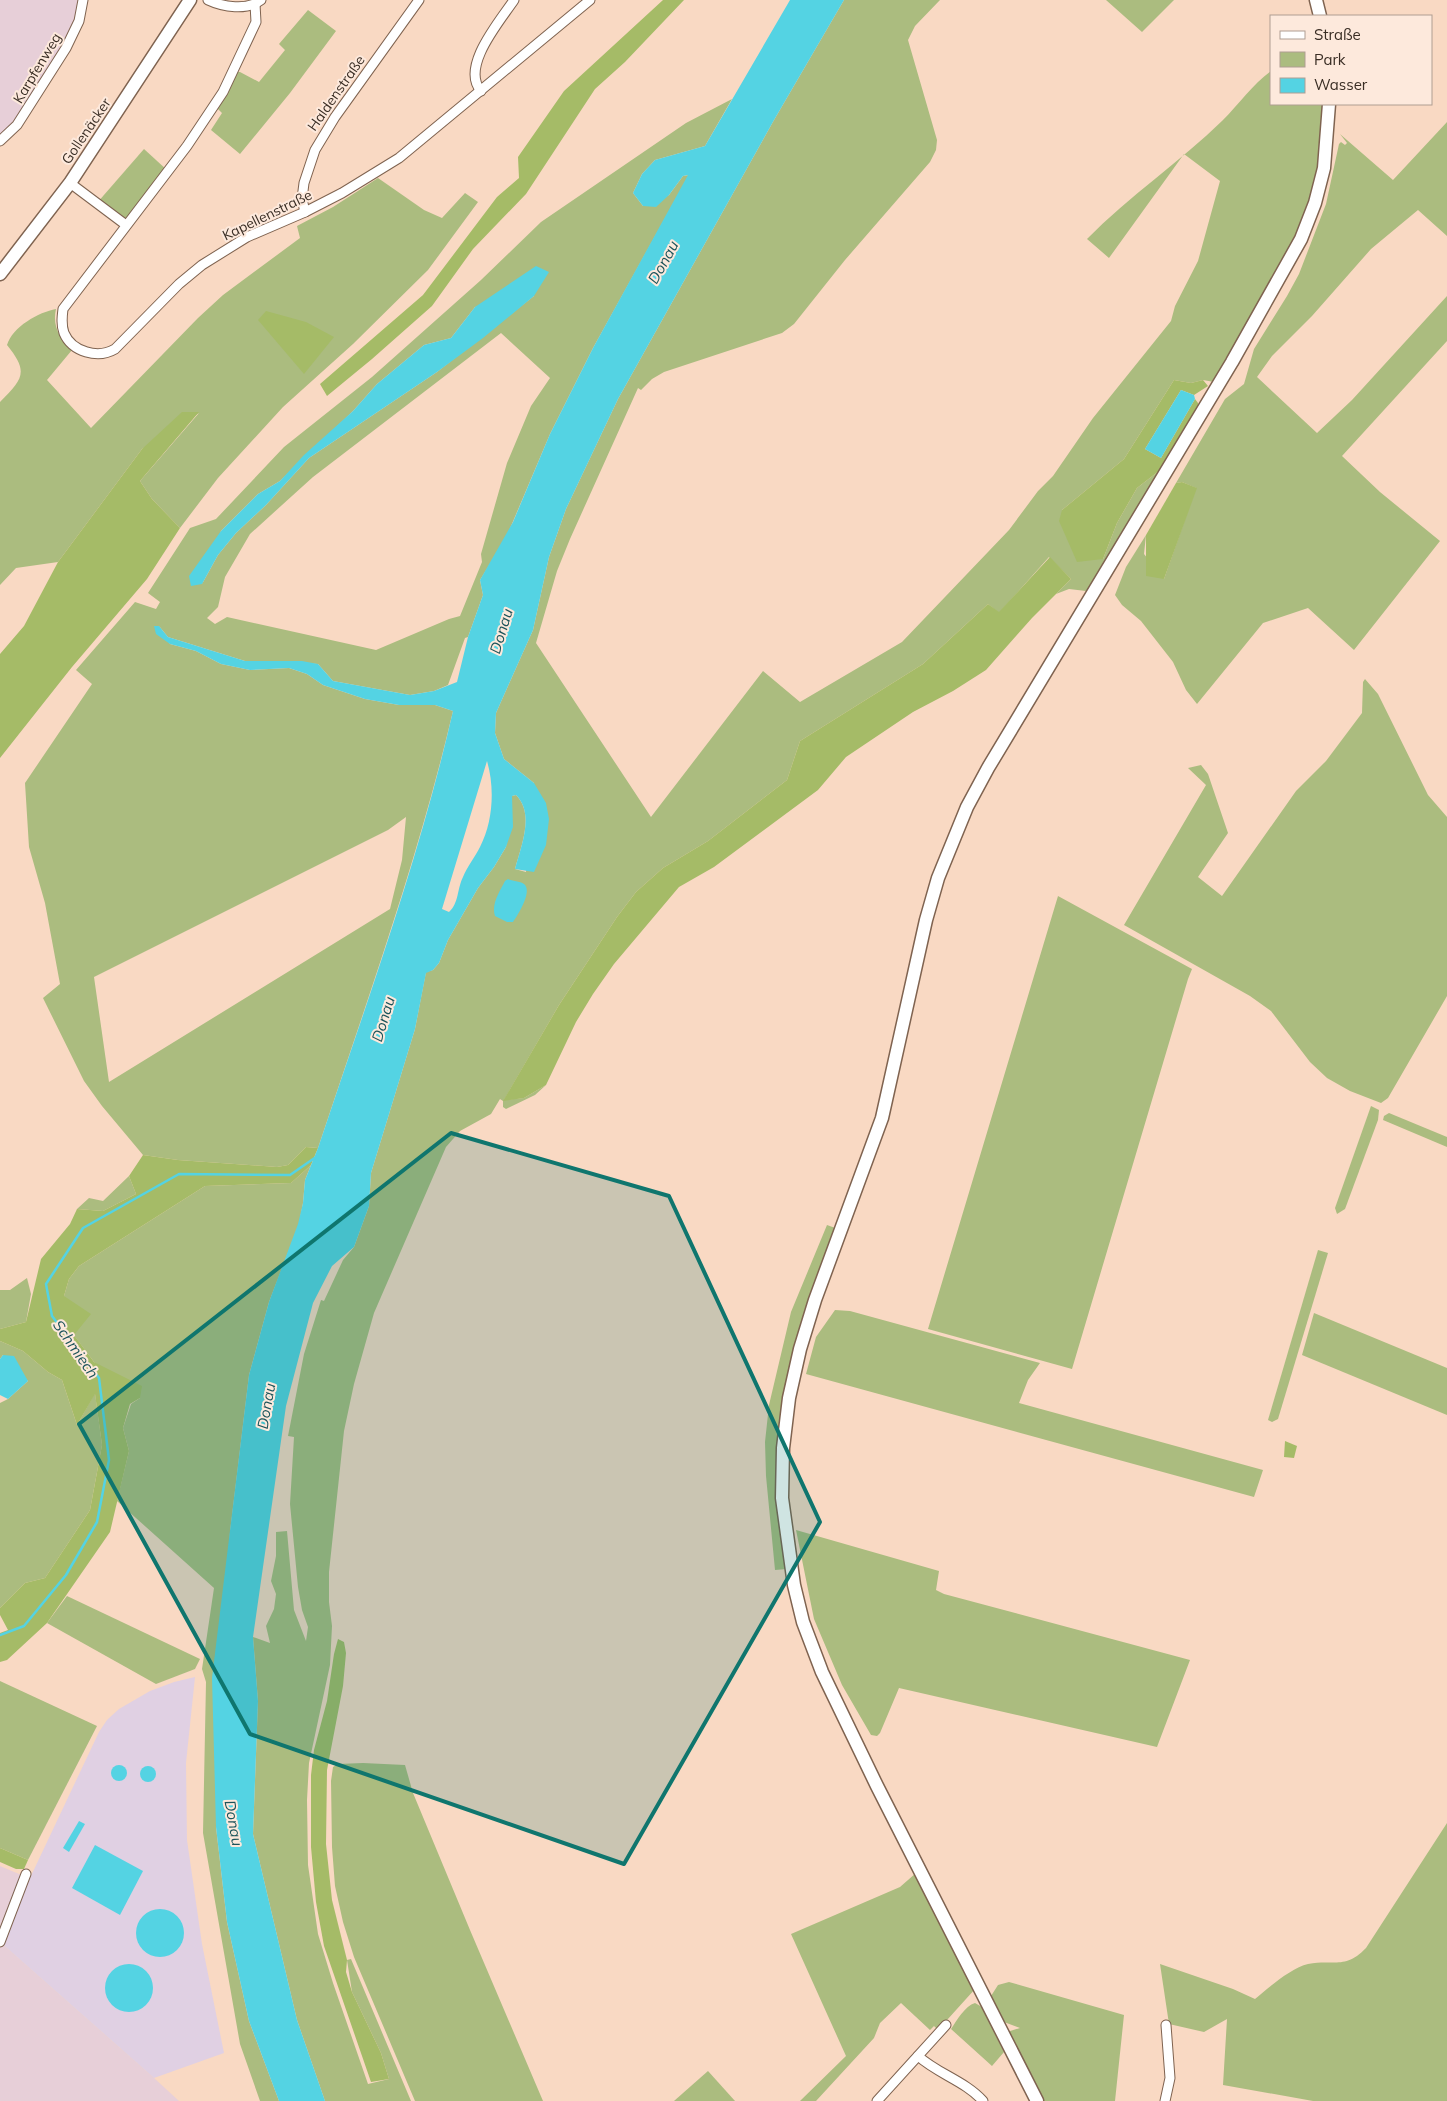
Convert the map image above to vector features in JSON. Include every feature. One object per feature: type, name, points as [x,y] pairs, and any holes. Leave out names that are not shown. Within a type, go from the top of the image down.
[{"type":"street","name":"Karpfenweg","points":[[0,142],[17,125],[66,48],[79,21],[83,0]]},
{"type":"street","name":"Gollenäcker","points":[[0,274],[70,183],[190,0]]},
{"type":"street","points":[[208,0],[225,6],[240,7],[258,2]]},
{"type":"street","name":"Haldenstraße","points":[[305,212],[302,199],[304,183],[315,150],[335,117],[419,0]]},
{"type":"street","points":[[481,91],[475,81],[476,64],[485,42],[514,0]]},
{"type":"street","name":"Kapellenstraße","points":[[258,2],[256,22],[223,92],[187,146],[63,309],[63,331],[67,338],[79,348],[89,352],[106,354],[115,349],[179,284],[222,252],[247,237],[305,212],[342,193],[399,158],[590,0]]},
{"type":"street","points":[[1316,0],[1320,15]]},
{"type":"street","points":[[1037,2101],[866,1765],[822,1672],[803,1622],[794,1585],[782,1498],[783,1448],[789,1398],[800,1349],[815,1300],[882,1118],[926,920],[938,878],[953,838],[988,768],[1232,362],[1301,239],[1315,203],[1324,168],[1329,105]]},
{"type":"street","points":[[70,183],[126,225]]},
{"type":"street","points":[[0,1942],[26,1874]]},
{"type":"street","points":[[877,2101],[946,2025]]},
{"type":"street","points":[[1165,2101],[1170,2078],[1166,2026]]},
{"type":"street","points":[[918,2056],[963,2083],[983,2101]]},
{"type":"highlighted area","points":[[451,1133],[669,1196],[820,1522],[624,1864],[250,1734],[79,1424]]},
{"type":"shaded area","points":[[0,0],[83,0],[81,14],[34,99],[0,141]]},
{"type":"shaded area","points":[[195,1677],[186,1763],[187,1840],[202,1944],[224,2053],[154,2078],[0,1942],[0,1926],[19,1874],[30,1878],[99,1732],[107,1720],[119,1709],[150,1691]]},
{"type":"shaded area","points":[[0,1866],[19,1874],[0,1926]]},
{"type":"shaded area","points":[[0,1942],[154,2078],[179,2101],[0,2101]]},
{"type":"green space","points":[[663,0],[684,0],[625,62],[595,89],[526,194],[473,249],[432,306],[327,396],[320,384],[423,295],[497,197],[519,178],[518,157],[564,91]]},
{"type":"green space","points":[[844,0],[940,0],[915,26],[908,40],[937,140],[936,150],[930,162],[845,260],[794,324],[782,333],[664,372],[652,379],[641,390],[638,388],[557,571],[536,643],[651,817],[763,671],[800,702],[902,642],[1009,530],[1038,491],[1053,476],[1093,418],[1171,321],[1175,306],[1198,261],[1220,181],[1185,154],[1223,120],[1252,88],[1270,72],[1270,105],[1325,105],[1322,146],[1315,187],[1296,238],[1271,288],[1214,382],[1203,380],[1191,383],[1174,380],[1124,459],[1062,510],[1103,559],[1117,523],[1137,488],[1164,467],[1091,587],[1086,591],[1069,589],[1056,594],[1071,579],[1049,557],[999,613],[988,604],[923,664],[800,741],[787,780],[708,841],[663,868],[636,892],[617,917],[559,1005],[504,1100],[524,1098],[546,1085],[535,1095],[506,1109],[503,1107],[503,1101],[500,1099],[491,1114],[460,1131],[446,1147],[374,1313],[354,1384],[344,1431],[329,1572],[329,1602],[332,1626],[330,1665],[309,1763],[307,1800],[308,1865],[318,1934],[333,1983],[368,2084],[389,2079],[381,2053],[352,1992],[347,1960],[351,1959],[411,2101],[325,2101],[297,2020],[253,1834],[258,1701],[253,1637],[270,1643],[266,1626],[274,1609],[276,1594],[271,1581],[276,1556],[276,1532],[287,1531],[294,1610],[306,1641],[308,1627],[302,1610],[298,1587],[290,1504],[294,1437],[288,1436],[304,1354],[321,1300],[324,1301],[343,1260],[354,1247],[369,1206],[371,1173],[415,1029],[426,972],[433,970],[439,963],[448,940],[478,888],[506,847],[512,796],[516,795],[522,803],[526,821],[515,869],[526,872],[534,783],[504,759],[495,733],[496,713],[533,630],[549,557],[566,509],[618,399],[774,120]]},
{"type":"green space","points":[[1106,0],[1174,0],[1142,32]]},
{"type":"green space","points":[[308,10],[336,31],[290,93],[240,154],[211,130],[222,113],[217,108],[236,72],[240,72],[259,82],[285,50],[279,44]]},
{"type":"green space","points":[[732,99],[705,146],[655,160],[642,174],[633,193],[643,206],[669,195],[683,176],[689,175],[593,348],[550,434],[506,538],[480,580],[483,595],[448,685],[434,691],[410,695],[333,681],[318,664],[245,661],[168,637],[159,626],[170,644],[196,651],[221,664],[250,670],[289,668],[307,674],[323,685],[365,699],[399,705],[435,705],[453,711],[408,877],[318,1148],[306,1147],[288,1165],[277,1167],[178,1160],[143,1155],[102,1106],[84,1081],[43,998],[60,984],[45,903],[29,847],[25,783],[92,684],[76,670],[135,602],[156,609],[160,602],[148,593],[190,528],[216,519],[284,447],[372,377],[481,280],[541,222],[686,123]],"holes":[[[534,296],[437,372],[309,458],[266,505],[236,533],[218,555],[202,584],[221,531],[258,494],[280,481],[353,411],[377,384],[424,345],[451,338],[475,307]],[[501,333],[550,378],[531,406],[507,463],[481,554],[482,562],[460,616],[376,650],[227,617],[215,624],[207,618],[218,607],[225,577],[250,534],[313,477]],[[406,817],[402,860],[390,909],[109,1082],[94,977],[388,830]]]},
{"type":"green space","points":[[1447,122],[1447,236],[1418,210],[1371,249],[1312,316],[1272,356],[1257,377],[1317,433],[1352,400],[1447,296],[1447,341],[1342,456],[1380,492],[1440,541],[1354,650],[1308,608],[1263,623],[1197,704],[1186,690],[1173,662],[1141,621],[1122,605],[1115,595],[1126,567],[1146,535],[1144,554],[1164,579],[1196,488],[1182,482],[1176,483],[1225,399],[1244,384],[1254,349],[1299,274],[1326,204],[1339,144],[1341,142],[1345,145],[1347,143],[1340,134],[1393,180]]},
{"type":"green space","points":[[144,149],[168,171],[126,225],[97,203]]},
{"type":"green space","points":[[1182,156],[1109,258],[1087,239],[1120,208]]},
{"type":"green space","points":[[378,178],[424,210],[442,218],[465,193],[478,202],[428,270],[353,344],[283,407],[218,478],[180,528],[152,499],[140,481],[199,413],[142,449],[58,562],[16,568],[0,585],[0,402],[14,387],[20,375],[21,369],[18,362],[7,345],[14,332],[34,317],[56,309],[56,327],[72,350],[47,380],[91,428],[198,318],[223,295],[300,238],[297,226],[333,207]]},
{"type":"green space","points":[[266,311],[306,322],[334,337],[304,374],[258,320]]},
{"type":"green space","points":[[1174,380],[1191,383],[1203,380],[1208,386],[1194,395],[1181,390],[1145,449],[1161,458],[1195,399],[1198,407],[1164,467],[1137,488],[1117,523],[1103,559],[1077,562],[1059,521],[1062,510],[1124,459]]},
{"type":"green space","points":[[182,412],[199,412],[140,481],[152,499],[180,528],[147,579],[72,667],[0,758],[0,654],[24,626],[58,562],[142,449]]},
{"type":"green space","points":[[1182,482],[1197,488],[1164,579],[1146,576],[1146,535],[1176,483]]},
{"type":"green space","points":[[1050,557],[1071,579],[1032,618],[986,670],[953,691],[913,712],[846,757],[818,790],[714,867],[679,887],[614,964],[593,994],[576,1022],[546,1085],[524,1098],[503,1101],[559,1005],[617,917],[636,892],[663,868],[708,841],[787,780],[800,741],[923,664],[988,604],[999,612]]},
{"type":"green space","points":[[1365,679],[1378,694],[1428,795],[1447,817],[1447,996],[1388,1098],[1381,1103],[1350,1091],[1327,1078],[1310,1062],[1271,1011],[1250,996],[1124,925],[1206,785],[1188,768],[1201,765],[1208,774],[1228,833],[1198,877],[1222,896],[1296,791],[1326,761],[1362,713],[1363,682]]},
{"type":"green space","points":[[1058,896],[1192,969],[1072,1369],[928,1329]]},
{"type":"green space","points":[[1371,1106],[1379,1110],[1378,1120],[1345,1209],[1337,1214],[1335,1208]]},
{"type":"green space","points":[[1389,1113],[1447,1137],[1447,1147],[1383,1120],[1384,1116]]},
{"type":"green space","points":[[306,1147],[318,1148],[311,1165],[291,1183],[205,1186],[79,1266],[69,1279],[64,1296],[91,1314],[74,1335],[94,1362],[142,1386],[140,1398],[130,1404],[123,1428],[129,1451],[110,1532],[47,1623],[7,1660],[0,1662],[0,1633],[8,1630],[0,1615],[0,1608],[25,1583],[45,1578],[90,1510],[102,1445],[95,1394],[77,1425],[62,1380],[48,1372],[23,1351],[0,1341],[0,1329],[26,1322],[41,1259],[70,1224],[77,1209],[103,1211],[136,1194],[129,1176],[143,1155],[178,1160],[277,1167],[288,1165]]},
{"type":"green space","points":[[311,1165],[305,1180],[299,1224],[269,1302],[249,1375],[230,1532],[216,1827],[227,1922],[249,2021],[279,2101],[260,2101],[240,2044],[203,1833],[206,1682],[202,1669],[214,1588],[117,1501],[129,1451],[123,1428],[131,1404],[140,1398],[94,1362],[73,1334],[64,1296],[69,1279],[79,1266],[205,1186],[291,1183]]},
{"type":"green space","points":[[129,1176],[136,1194],[103,1211],[77,1209],[89,1198],[103,1201]]},
{"type":"green space","points":[[827,1225],[838,1229],[780,1418],[787,1569],[775,1570],[766,1476],[765,1442],[769,1405],[791,1312]]},
{"type":"green space","points":[[1318,1250],[1328,1253],[1278,1419],[1272,1422],[1268,1420]]},
{"type":"green space","points":[[27,1278],[31,1294],[26,1322],[0,1329],[0,1290],[10,1290]]},
{"type":"green space","points":[[835,1310],[850,1311],[1040,1363],[1028,1380],[1019,1403],[1263,1470],[1254,1497],[806,1374],[816,1337]]},
{"type":"green space","points":[[1314,1313],[1447,1368],[1447,1415],[1302,1355]]},
{"type":"green space","points":[[0,1341],[23,1351],[48,1372],[62,1380],[77,1425],[95,1393],[102,1445],[90,1510],[45,1578],[25,1583],[0,1608],[0,1403],[8,1399],[28,1381],[3,1355],[0,1359]]},
{"type":"green space","points":[[1285,1441],[1297,1446],[1294,1458],[1284,1457]]},
{"type":"green space","points":[[796,1530],[939,1571],[936,1590],[944,1594],[1190,1660],[1157,1747],[899,1688],[880,1733],[877,1736],[871,1735],[842,1685],[814,1619]]},
{"type":"green space","points":[[67,1596],[200,1659],[195,1669],[156,1684],[47,1623]]},
{"type":"green space","points":[[338,1639],[344,1642],[346,1653],[343,1686],[327,1770],[326,1844],[332,1900],[347,1960],[346,1972],[352,1992],[381,2053],[389,2079],[371,2082],[324,1946],[316,1902],[311,1847],[311,1775],[314,1750],[327,1701]]},
{"type":"green space","points":[[0,1681],[97,1726],[28,1860],[0,1848]]},
{"type":"green space","points":[[338,1764],[405,1765],[413,1793],[543,2101],[415,2101],[354,1957],[343,1922],[335,1886],[332,1847],[331,1781],[333,1767]]},
{"type":"green space","points":[[1447,1823],[1447,2101],[1313,2101],[1223,2085],[1227,2019],[1204,2032],[1169,2024],[1160,1964],[1233,1989],[1255,1999],[1280,1979],[1301,1966],[1352,1959],[1366,1948]]},
{"type":"green space","points":[[0,1848],[28,1860],[24,1869],[16,1869],[0,1862]]},
{"type":"green space","points":[[916,1873],[975,1989],[938,2030],[934,2026],[930,2030],[901,2003],[880,2023],[874,2038],[816,2101],[800,2101],[846,2056],[791,1934],[900,1887]]},
{"type":"green space","points":[[1009,1982],[1124,2015],[1115,2101],[1042,2101],[1007,2032],[1020,2028],[1004,2022],[992,2002],[991,1996],[998,1985]]},
{"type":"green space","points":[[975,2003],[982,2007],[1004,2052],[992,2066],[951,2029],[965,2010]]},
{"type":"green space","points":[[708,2071],[735,2101],[674,2101]]},
{"type":"water","name":"Donau","points":[[790,0],[844,0],[774,120],[618,399],[566,509],[549,557],[533,630],[496,713],[495,733],[504,759],[534,783],[546,803],[549,819],[546,845],[534,872],[515,869],[526,821],[522,803],[516,795],[512,796],[513,827],[506,847],[478,888],[448,940],[439,963],[433,970],[426,973],[415,1029],[371,1173],[369,1206],[354,1247],[332,1266],[313,1303],[286,1406],[253,1637],[258,1701],[253,1834],[297,2020],[325,2101],[279,2101],[249,2021],[227,1922],[216,1827],[212,1678],[249,1375],[269,1302],[298,1224],[303,1203],[305,1180],[318,1148],[408,877],[453,711],[435,705],[399,705],[365,699],[323,685],[307,674],[289,668],[250,670],[221,664],[196,651],[170,644],[156,634],[154,626],[159,626],[168,637],[245,661],[302,661],[318,664],[333,681],[410,695],[434,691],[457,682],[468,637],[483,595],[480,580],[513,522],[550,434],[593,348],[688,175],[683,176],[669,195],[656,207],[643,206],[633,193],[642,174],[655,160],[705,146]],"holes":[[[487,761],[492,793],[488,827],[480,847],[463,877],[455,904],[449,912],[442,909]]]},
{"type":"water","points":[[536,266],[549,272],[534,296],[483,338],[437,372],[309,458],[266,505],[236,533],[218,555],[202,584],[191,586],[189,576],[221,531],[258,494],[280,481],[304,455],[353,411],[377,384],[424,345],[451,338],[475,307]]},
{"type":"water","points":[[1181,390],[1194,395],[1195,399],[1161,458],[1145,449]]},
{"type":"water","points":[[508,879],[524,884],[527,892],[524,903],[513,922],[507,922],[495,916],[494,911],[497,898],[505,881]]},
{"type":"water","points":[[3,1355],[14,1356],[28,1381],[8,1399],[0,1395],[0,1359]]},
{"type":"water","points":[[119,1765],[125,1767],[127,1773],[125,1779],[119,1781],[113,1779],[111,1773],[113,1767]]},
{"type":"water","points":[[148,1766],[156,1774],[148,1782],[140,1774]]},
{"type":"water","points":[[79,1821],[85,1824],[69,1852],[63,1848]]},
{"type":"water","points":[[95,1845],[143,1871],[120,1915],[72,1888]]},
{"type":"water","points":[[160,1909],[169,1911],[177,1916],[182,1924],[184,1933],[182,1942],[177,1950],[169,1955],[160,1957],[151,1955],[143,1950],[138,1942],[136,1933],[138,1924],[143,1916],[151,1911]]},
{"type":"water","points":[[129,1964],[138,1966],[146,1971],[151,1979],[153,1988],[151,1997],[146,2005],[138,2010],[129,2012],[120,2010],[112,2005],[107,1997],[105,1988],[107,1979],[112,1971],[120,1966]]},
{"type":"waterway","name":"Schmiech","points":[[0,1635],[24,1626],[66,1575],[97,1522],[109,1460],[99,1378],[52,1316],[46,1284],[83,1228],[179,1174],[290,1175],[316,1157]]}]
